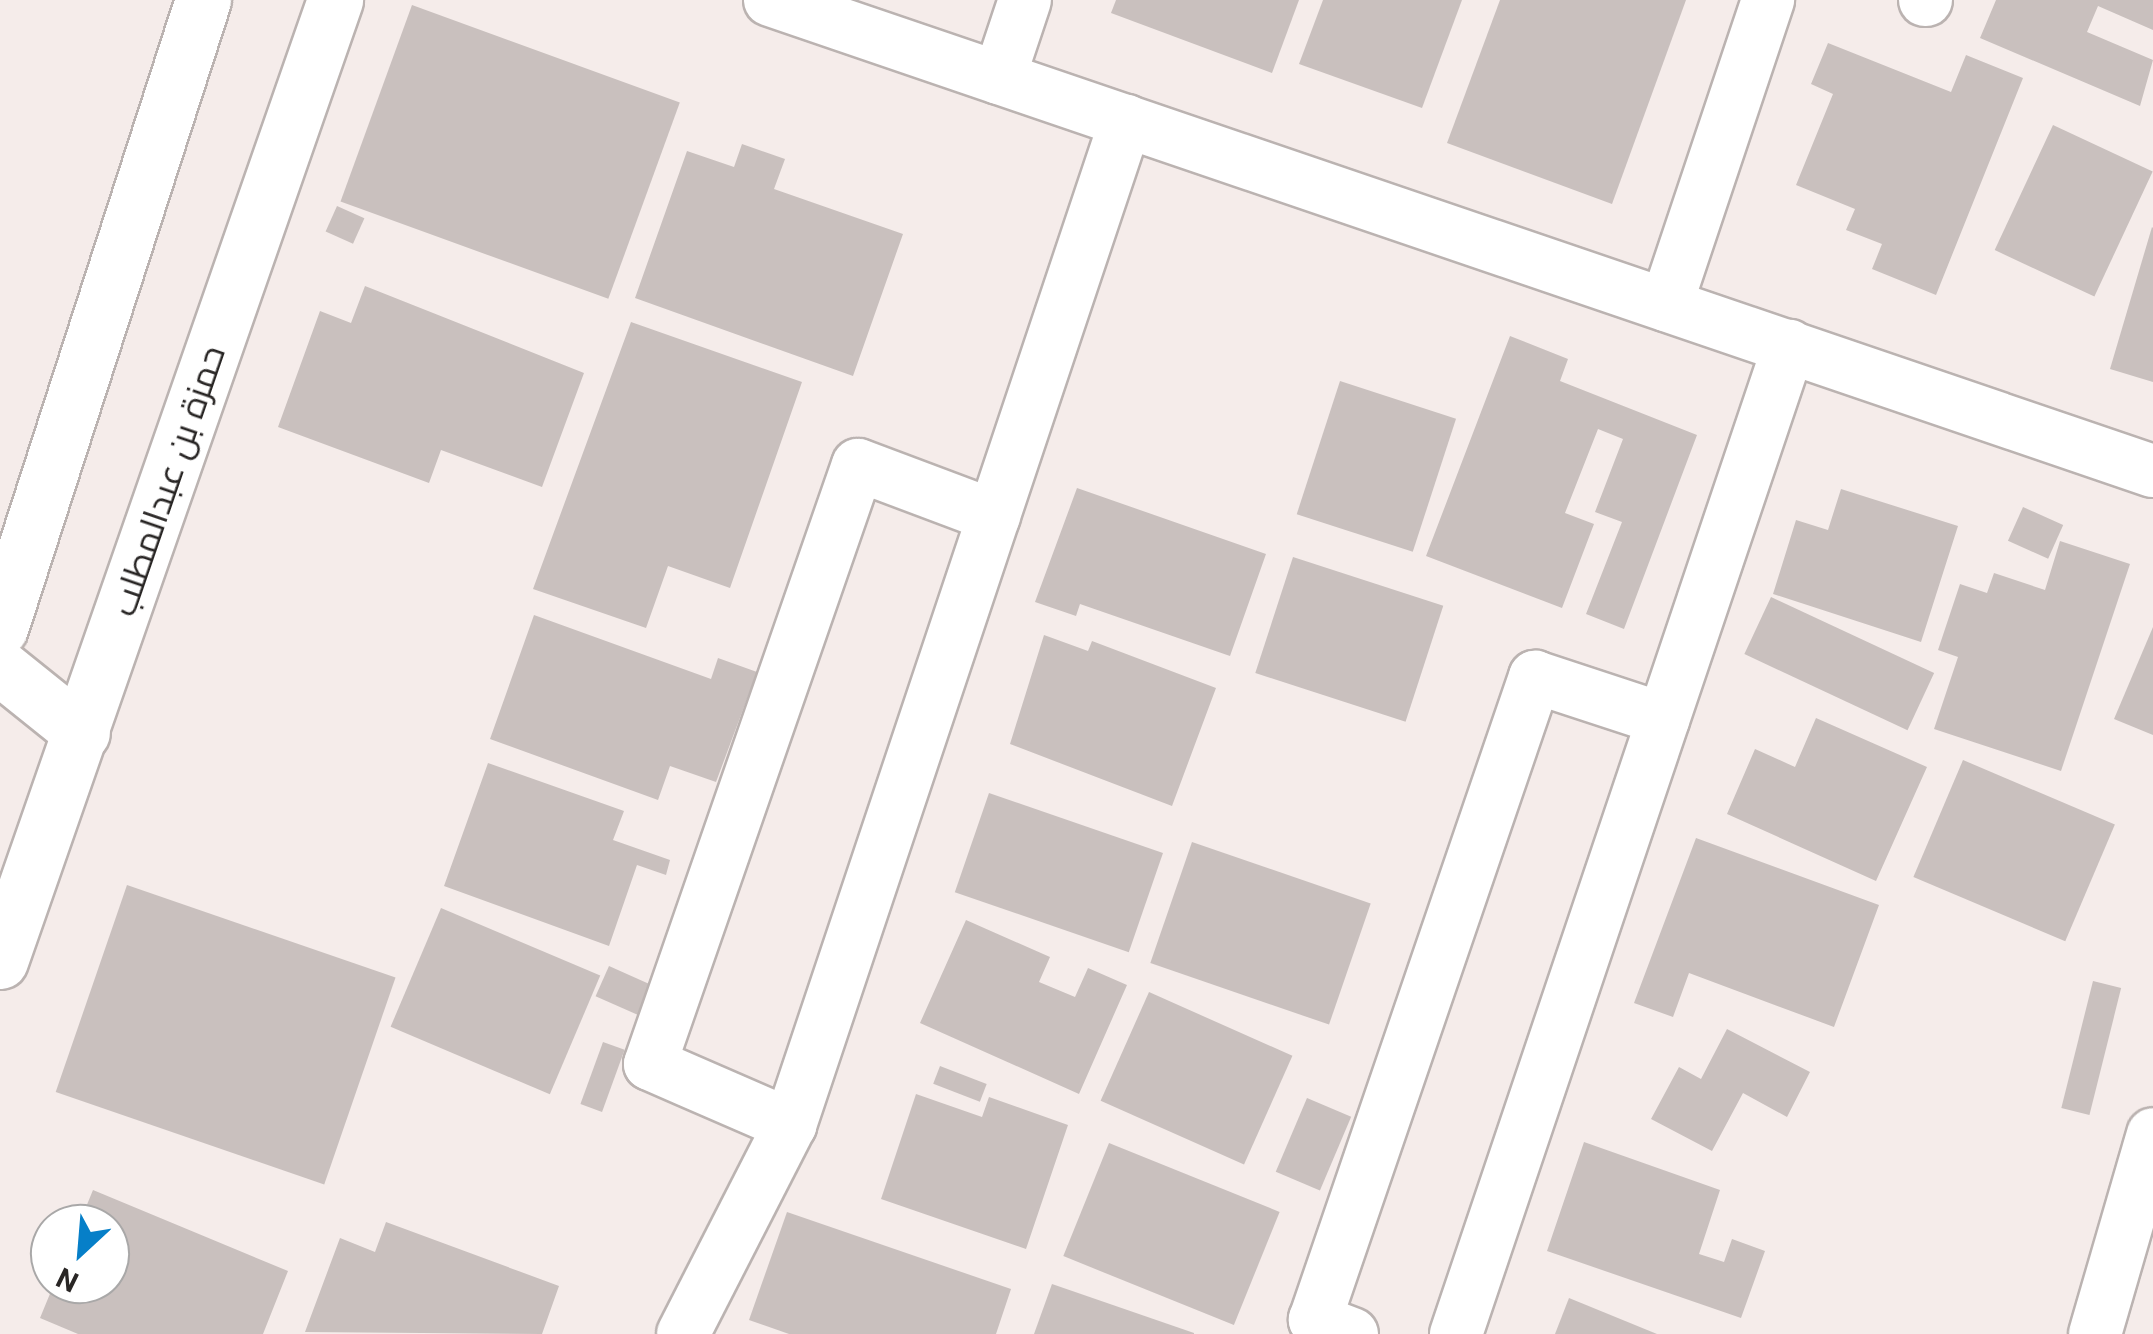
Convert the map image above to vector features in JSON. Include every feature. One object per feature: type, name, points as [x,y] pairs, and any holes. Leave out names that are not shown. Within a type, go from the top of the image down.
[{"type":"street","points":[[0,628],[204,0]]},
{"type":"street","name":"حمزة بن عبدالمطلب","points":[[0,961],[335,0]]},
{"type":"street","points":[[770,0],[2153,470]]},
{"type":"street","points":[[1000,78],[1025,0]]},
{"type":"street","points":[[1666,305],[1768,0]]},
{"type":"street","points":[[683,1334],[790,1125],[1126,121]]},
{"type":"street","points":[[1456,1334],[1789,346]]},
{"type":"street","points":[[790,1125],[650,1064],[858,465],[994,516]]},
{"type":"street","points":[[0,667],[82,733]]},
{"type":"street","points":[[1352,1334],[1315,1320],[1536,677],[1663,719]]},
{"type":"street","points":[[2095,1334],[2153,1134]]},
{"type":"building","points":[[1116,0],[1299,0],[1272,73],[1111,13]]},
{"type":"building","points":[[1323,0],[1462,0],[1422,108],[1299,64]]},
{"type":"building","points":[[1500,0],[1686,0],[1612,204],[1447,143]]},
{"type":"building","points":[[1996,0],[2153,0],[2153,30],[2098,6],[2087,32],[2153,60],[2140,106],[1980,38]]},
{"type":"building","points":[[412,5],[680,102],[608,299],[341,201]]},
{"type":"building","points":[[1828,43],[1951,92],[1966,55],[2023,78],[1936,295],[1872,269],[1882,244],[1846,230],[1855,209],[1796,185],[1833,94],[1811,84]]},
{"type":"building","points":[[2053,125],[2153,171],[2094,297],[1995,250]]},
{"type":"building","points":[[742,144],[785,159],[774,189],[903,234],[853,376],[635,298],[687,151],[734,167]]},
{"type":"building","points":[[337,206],[364,218],[353,244],[326,232]]},
{"type":"building","points":[[2153,228],[2153,382],[2110,369]]},
{"type":"building","points":[[365,286],[584,373],[542,487],[441,450],[429,483],[278,427],[320,311],[351,323]]},
{"type":"building","points":[[631,322],[802,382],[730,588],[668,566],[646,628],[533,589]]},
{"type":"building","points":[[1510,336],[1568,359],[1560,381],[1697,435],[1624,629],[1586,614],[1622,522],[1595,512],[1623,439],[1598,429],[1565,513],[1594,524],[1562,608],[1426,556]]},
{"type":"building","points":[[1340,381],[1456,419],[1413,552],[1297,514]]},
{"type":"building","points":[[1077,488],[1266,554],[1230,656],[1080,604],[1076,616],[1035,602]]},
{"type":"building","points":[[1841,489],[1958,526],[1921,642],[1773,594],[1796,520],[1828,530]]},
{"type":"building","points":[[2023,507],[2063,525],[2048,559],[2008,541]]},
{"type":"building","points":[[2060,541],[2130,564],[2061,771],[1934,729],[1958,657],[1938,650],[1960,584],[1987,593],[1994,573],[2045,590]]},
{"type":"building","points":[[1293,557],[1443,606],[1406,722],[1255,673]]},
{"type":"building","points":[[1771,597],[1934,673],[1908,730],[1744,654]]},
{"type":"building","points":[[534,615],[711,679],[718,658],[757,672],[716,782],[670,766],[658,800],[490,739]]},
{"type":"building","points":[[2153,627],[2153,735],[2114,719]]},
{"type":"building","points":[[1044,635],[1088,651],[1092,641],[1216,688],[1172,806],[1010,744]]},
{"type":"building","points":[[1816,718],[1927,767],[1876,881],[1727,814],[1755,749],[1795,767]]},
{"type":"building","points":[[1963,760],[2115,824],[2065,941],[1913,877]]},
{"type":"building","points":[[488,763],[624,811],[613,840],[670,860],[666,875],[637,865],[609,946],[444,886]]},
{"type":"building","points":[[989,793],[1163,853],[1129,952],[955,892]]},
{"type":"building","points":[[1696,838],[1879,905],[1834,1027],[1689,973],[1673,1017],[1634,1003]]},
{"type":"building","points":[[1192,842],[1371,904],[1329,1025],[1150,963]]},
{"type":"building","points":[[127,885],[396,977],[324,1185],[56,1092]]},
{"type":"building","points":[[441,908],[600,976],[550,1094],[391,1027]]},
{"type":"building","points":[[966,920],[1050,957],[1039,982],[1075,997],[1088,968],[1127,985],[1079,1094],[920,1023]]},
{"type":"building","points":[[609,966],[654,986],[640,1016],[596,996]]},
{"type":"building","points":[[2093,981],[2121,988],[2089,1115],[2061,1108]]},
{"type":"building","points":[[1149,992],[1292,1056],[1244,1165],[1101,1101]]},
{"type":"building","points":[[1727,1029],[1810,1072],[1787,1117],[1743,1093],[1712,1151],[1651,1119],[1679,1067],[1701,1079]]},
{"type":"building","points":[[603,1042],[625,1050],[602,1112],[580,1104]]},
{"type":"building","points":[[940,1066],[987,1084],[980,1102],[933,1084]]},
{"type":"building","points":[[916,1094],[982,1117],[989,1097],[1068,1125],[1026,1249],[881,1199]]},
{"type":"building","points":[[1307,1098],[1351,1117],[1320,1190],[1276,1172]]},
{"type":"building","points":[[1584,1142],[1720,1190],[1699,1254],[1724,1262],[1732,1239],[1765,1251],[1741,1318],[1547,1251]]},
{"type":"building","points":[[1109,1143],[1280,1212],[1234,1325],[1063,1256]]},
{"type":"building","points":[[93,1190],[127,1204],[87,1204]]},
{"type":"building","points":[[130,1205],[288,1271],[263,1334],[78,1334],[40,1318],[46,1304],[130,1304]]},
{"type":"building","points":[[787,1212],[1011,1289],[996,1334],[789,1334],[749,1320]]},
{"type":"building","points":[[386,1222],[559,1286],[542,1334],[305,1332],[340,1238],[375,1252]]},
{"type":"building","points":[[1052,1284],[1194,1333],[1194,1334],[1034,1334]]},
{"type":"building","points":[[1569,1298],[1657,1334],[1555,1334]]}]
